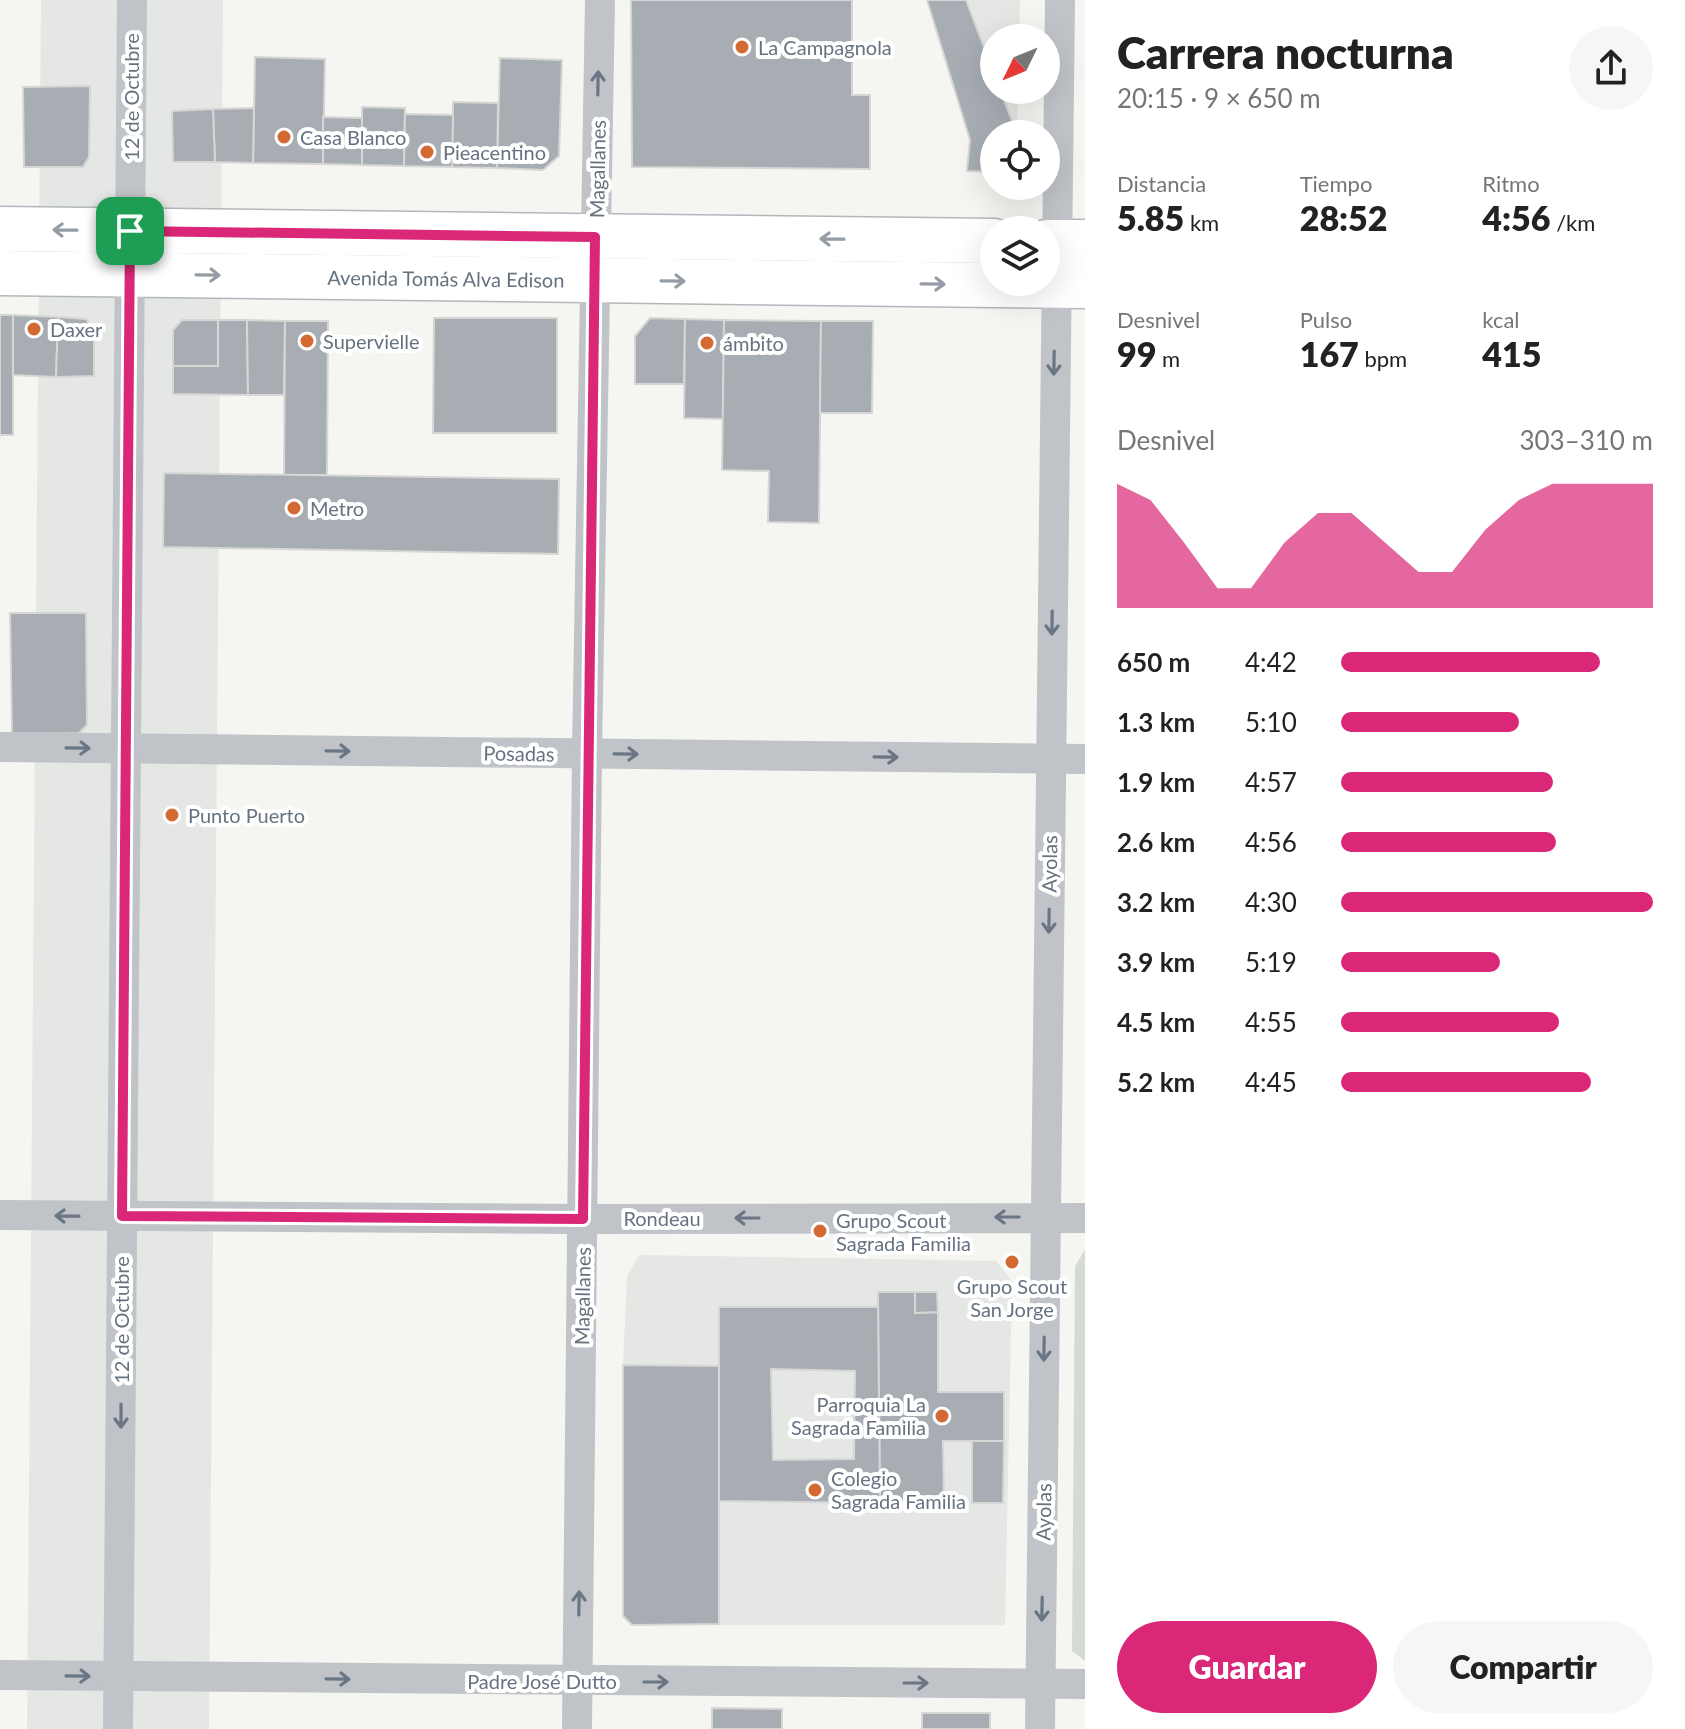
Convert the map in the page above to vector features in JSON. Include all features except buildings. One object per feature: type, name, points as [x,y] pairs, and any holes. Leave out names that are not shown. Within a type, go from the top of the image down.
[{"type":"main road","points":[[0,229],[980,241]]},
{"type":"main road","name":"Avenida Tomás Alva Edison","points":[[0,273],[1070,285]]},
{"type":"street","name":"12 de Octubre","points":[[118,1729],[132,0]]},
{"type":"street","name":"Magallanes","points":[[577,1729],[587,753],[600,0]]},
{"type":"street","name":"Ayolas","points":[[1040,1729],[1050,759],[1070,285],[1062,242],[1060,0]]},
{"type":"street","name":"Posadas","points":[[0,747],[1085,759]]},
{"type":"street","name":"Rondeau","points":[[0,1215],[1085,1218]]},
{"type":"street","name":"Padre José Dutto","points":[[0,1675],[1085,1684]]},
{"type":"shaded area","points":[[41,0],[223,0],[209,1729],[27,1729]]},
{"type":"shaded area","points":[[966,0],[1020,0],[1019,24],[980,24],[980,37]]},
{"type":"shaded area","points":[[1005,104],[1018,104],[1017,120],[1012,120]]},
{"type":"shaded area","points":[[1085,1250],[1085,1661],[1072,1651],[1075,1266]]},
{"type":"shaded area","name":"Colegio Sagrada Familia","points":[[639,1255],[996,1261],[1012,1281],[1005,1625],[632,1625],[623,1616],[623,1365],[627,1276]]},
{"type":"place","name":"La Campagnola","points":[[742,47]]},
{"type":"place","name":"Casa Blanco","points":[[284,137]]},
{"type":"place","name":"Pieacentino","points":[[427,152]]},
{"type":"place","name":"Daxer","points":[[34,329]]},
{"type":"place","name":"Supervielle","points":[[307,341]]},
{"type":"place","name":"ámbito","points":[[707,343]]},
{"type":"place","name":"Metro","points":[[294,508]]},
{"type":"place","name":"Punto Puerto","points":[[172,815]]},
{"type":"place","name":"Grupo Scout Sagrada Familia","points":[[820,1231]]},
{"type":"place","name":"Grupo Scout San Jorge","points":[[1012,1262]]},
{"type":"place","name":"Parroquia La Sagrada Familia","points":[[942,1416]]},
{"type":"place","name":"Colegio Sagrada Familia","points":[[815,1490]]},
{"type":"route","points":[[130,231],[595,237],[583,1219],[122,1216],[130,231]]}]
